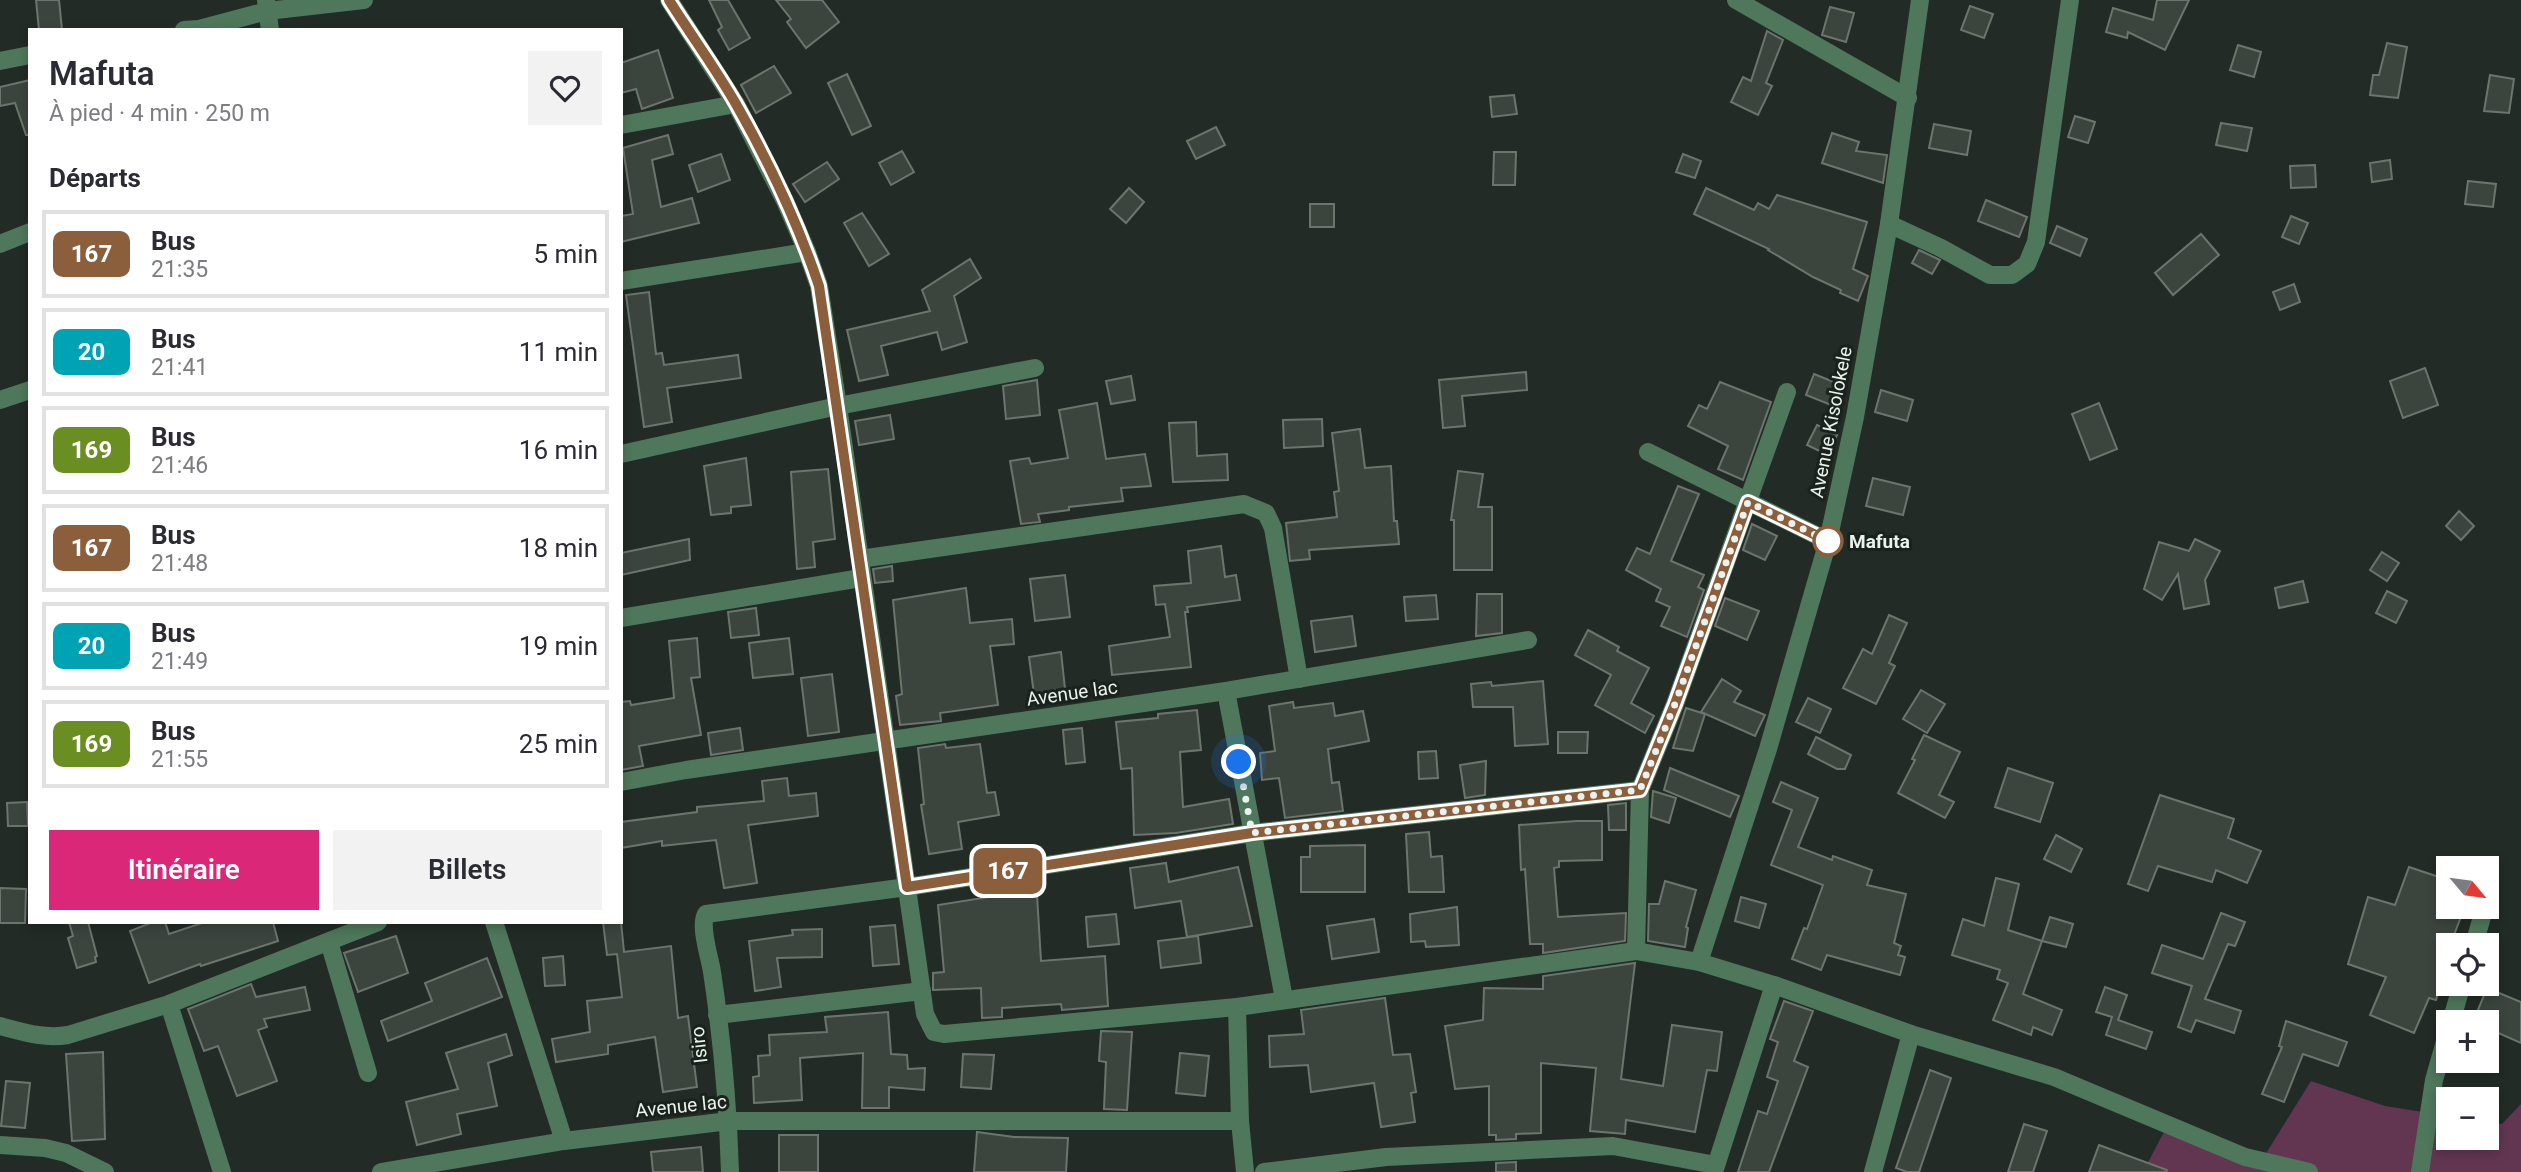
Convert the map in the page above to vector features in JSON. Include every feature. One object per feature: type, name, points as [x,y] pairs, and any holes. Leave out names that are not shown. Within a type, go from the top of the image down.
[{"type":"street","points":[[202,28],[266,6],[364,0]]},
{"type":"street","points":[[669,0],[736,104],[785,201],[819,286],[925,1014],[930,1026],[939,1034],[1237,1007],[1636,951],[1699,962],[1774,985],[1911,1034],[2054,1077],[2245,1157],[2309,1172]]},
{"type":"street","points":[[1736,0],[1908,98]]},
{"type":"street","name":"Avenue Kisolokele","points":[[1699,962],[1768,749],[1828,541],[1856,417],[1889,224],[1920,0]]},
{"type":"street","points":[[1889,224],[1990,275],[2012,275],[2027,264],[2036,242],[2070,0]]},
{"type":"street","points":[[266,6],[270,28]]},
{"type":"street","points":[[0,61],[28,55]]},
{"type":"street","points":[[623,125],[736,104]]},
{"type":"street","points":[[0,244],[28,233]]},
{"type":"street","points":[[623,281],[807,251]]},
{"type":"street","points":[[623,454],[838,406],[1035,368]]},
{"type":"street","points":[[0,400],[28,391]]},
{"type":"street","points":[[1636,951],[1640,790],[1675,704],[1787,392]]},
{"type":"street","points":[[1648,452],[1828,541]]},
{"type":"street","points":[[860,559],[1244,504],[1266,513],[1273,528],[1299,678]]},
{"type":"street","points":[[623,618],[861,578]]},
{"type":"street","name":"Avenue lac","points":[[623,782],[686,770],[1226,691],[1528,640]]},
{"type":"street","points":[[1226,691],[1284,999]]},
{"type":"street","points":[[907,887],[1252,833],[1640,790]]},
{"type":"street","name":"Isiro","points":[[730,1172],[729,1121],[713,973],[703,924],[706,914],[907,887]]},
{"type":"street","points":[[0,1026],[37,1036],[61,1036],[169,1004],[373,924]]},
{"type":"street","points":[[495,924],[564,1141]]},
{"type":"street","points":[[329,943],[368,1073]]},
{"type":"street","points":[[1264,1172],[1387,1157],[1613,1146],[1715,1168],[1774,985]]},
{"type":"street","points":[[717,1015],[922,991]]},
{"type":"street","points":[[169,1004],[222,1172]]},
{"type":"street","points":[[1237,1007],[1240,1121],[1245,1172]]},
{"type":"street","points":[[1873,1172],[1911,1034]]},
{"type":"street","points":[[2420,1172],[2436,1073]]},
{"type":"street","name":"Avenue lac","points":[[381,1172],[564,1141],[729,1121],[1240,1121]]},
{"type":"street","points":[[0,1145],[45,1148],[66,1153],[105,1172]]},
{"type":"shaded area","points":[[2311,1081],[2385,1106],[2436,1114],[2436,1150],[2499,1150],[2499,1124],[2502,1124],[2521,1104],[2521,1172],[2143,1172],[2164,1132],[2257,1168]]},
{"type":"building","points":[[36,0],[59,0],[62,28],[39,28]]},
{"type":"building","points":[[709,0],[728,0],[750,38],[729,50],[718,30],[722,27]]},
{"type":"building","points":[[776,0],[822,0],[839,22],[806,48],[787,22],[791,19]]},
{"type":"building","points":[[2157,0],[2189,0],[2165,50],[2128,32],[2127,38],[2106,32],[2113,8],[2153,20]]},
{"type":"building","points":[[1970,6],[1993,14],[1984,38],[1961,30]]},
{"type":"building","points":[[1830,7],[1854,13],[1846,42],[1822,35]]},
{"type":"building","points":[[1767,31],[1783,40],[1766,83],[1772,86],[1758,115],[1731,102],[1743,77],[1751,81]]},
{"type":"building","points":[[2387,43],[2407,47],[2398,98],[2370,95],[2373,75],[2379,75]]},
{"type":"building","points":[[2238,45],[2261,52],[2254,77],[2230,70]]},
{"type":"building","points":[[658,50],[673,98],[642,109],[636,89],[623,92],[623,62]]},
{"type":"building","points":[[774,66],[791,93],[756,113],[741,85]]},
{"type":"building","points":[[847,74],[871,126],[852,135],[828,83]]},
{"type":"building","points":[[2490,75],[2514,79],[2509,113],[2484,111]]},
{"type":"building","points":[[28,80],[28,135],[15,103],[0,106],[0,87]]},
{"type":"building","points":[[1514,95],[1517,114],[1492,117],[1490,97]]},
{"type":"building","points":[[2075,116],[2095,122],[2088,143],[2068,137]]},
{"type":"building","points":[[2221,123],[2252,128],[2247,151],[2216,145]]},
{"type":"building","points":[[1934,124],[1971,131],[1967,155],[1929,148]]},
{"type":"building","points":[[1216,127],[1225,145],[1196,159],[1187,141]]},
{"type":"building","points":[[1832,133],[1859,142],[1856,151],[1887,155],[1883,183],[1822,163]]},
{"type":"building","points":[[668,135],[673,154],[652,160],[661,207],[692,198],[699,223],[623,242],[623,216],[633,214],[623,148]]},
{"type":"building","points":[[902,151],[914,172],[891,185],[879,163]]},
{"type":"building","points":[[1494,152],[1516,152],[1515,185],[1493,185]]},
{"type":"building","points":[[721,154],[730,180],[698,192],[689,165]]},
{"type":"building","points":[[1683,154],[1701,161],[1695,178],[1676,172]]},
{"type":"building","points":[[2390,160],[2392,179],[2372,182],[2370,163]]},
{"type":"building","points":[[827,162],[839,179],[805,202],[793,184]]},
{"type":"building","points":[[2315,165],[2316,187],[2291,188],[2290,166]]},
{"type":"building","points":[[2468,181],[2496,184],[2493,207],[2465,204]]},
{"type":"building","points":[[1129,188],[1144,202],[1126,223],[1110,209]]},
{"type":"building","points":[[1706,188],[1754,210],[1758,203],[1769,209],[1777,195],[1867,222],[1853,269],[1868,276],[1858,301],[1840,293],[1841,290],[1813,277],[1769,249],[1694,214]]},
{"type":"building","points":[[1986,200],[2027,217],[2019,237],[1978,221]]},
{"type":"building","points":[[1310,204],[1334,204],[1334,227],[1310,227]]},
{"type":"building","points":[[862,213],[889,254],[869,266],[844,223]]},
{"type":"building","points":[[2291,216],[2308,223],[2299,244],[2282,237]]},
{"type":"building","points":[[2057,226],[2087,239],[2080,256],[2050,243]]},
{"type":"building","points":[[2201,234],[2219,255],[2173,295],[2155,273]]},
{"type":"building","points":[[1919,250],[1940,260],[1932,274],[1912,263]]},
{"type":"building","points":[[970,259],[981,278],[954,296],[967,342],[942,350],[937,332],[881,346],[888,375],[859,381],[847,330],[930,311],[922,290]]},
{"type":"building","points":[[2294,284],[2300,302],[2280,310],[2273,292]]},
{"type":"building","points":[[649,292],[656,354],[662,353],[664,365],[738,355],[741,378],[667,388],[672,422],[644,427],[626,295]]},
{"type":"building","points":[[2425,368],[2438,405],[2403,418],[2390,381]]},
{"type":"building","points":[[1526,372],[1527,390],[1462,396],[1465,426],[1443,428],[1439,380]]},
{"type":"building","points":[[1814,374],[1844,386],[1836,407],[1806,395]]},
{"type":"building","points":[[1131,376],[1135,400],[1111,404],[1106,381]]},
{"type":"building","points":[[1037,380],[1040,415],[1006,419],[1003,386]]},
{"type":"building","points":[[1720,382],[1771,402],[1743,480],[1718,469],[1728,446],[1688,426],[1699,405],[1707,409]]},
{"type":"building","points":[[1881,390],[1913,400],[1907,421],[1875,412]]},
{"type":"building","points":[[1097,403],[1106,459],[1145,454],[1151,486],[1121,488],[1123,501],[1069,507],[1069,510],[1038,514],[1040,522],[1021,524],[1010,461],[1029,458],[1031,464],[1068,458],[1059,410]]},
{"type":"building","points":[[2099,403],[2117,449],[2090,460],[2072,414]]},
{"type":"building","points":[[890,415],[894,439],[859,445],[855,421]]},
{"type":"building","points":[[1322,419],[1323,446],[1284,448],[1283,420]]},
{"type":"building","points":[[1196,422],[1197,456],[1227,454],[1228,480],[1173,482],[1169,423]]},
{"type":"building","points":[[1817,425],[1837,435],[1828,455],[1807,445]]},
{"type":"building","points":[[1360,429],[1365,468],[1391,466],[1394,521],[1397,521],[1399,544],[1309,550],[1310,559],[1290,561],[1286,523],[1337,517],[1334,492],[1339,491],[1332,433]]},
{"type":"building","points":[[746,458],[751,505],[731,507],[731,513],[711,515],[704,466]]},
{"type":"building","points":[[828,469],[835,539],[813,542],[815,567],[797,569],[791,472]]},
{"type":"building","points":[[1458,471],[1483,474],[1478,507],[1492,507],[1492,570],[1454,570],[1454,520],[1451,520]]},
{"type":"building","points":[[1873,478],[1910,487],[1903,515],[1866,506]]},
{"type":"building","points":[[1678,486],[1699,494],[1671,561],[1704,575],[1698,587],[1704,590],[1687,637],[1661,626],[1670,607],[1656,601],[1661,589],[1626,570],[1637,548],[1650,554]]},
{"type":"building","points":[[2459,511],[2474,526],[2461,540],[2446,526]]},
{"type":"building","points":[[1752,524],[1777,536],[1765,560],[1743,550]]},
{"type":"building","points":[[689,539],[690,560],[623,575],[623,553]]},
{"type":"building","points":[[2195,539],[2220,551],[2205,580],[2209,604],[2184,609],[2178,574],[2162,600],[2144,589],[2159,542],[2189,551]]},
{"type":"building","points":[[1221,546],[1225,577],[1236,575],[1240,600],[1187,607],[1188,612],[1185,612],[1191,667],[1112,675],[1109,646],[1170,637],[1165,604],[1156,605],[1154,586],[1191,583],[1188,551]]},
{"type":"building","points":[[2382,552],[2399,563],[2387,581],[2370,570]]},
{"type":"building","points":[[892,566],[893,581],[875,583],[873,569]]},
{"type":"building","points":[[1065,575],[1070,617],[1035,621],[1030,579]]},
{"type":"building","points":[[2303,581],[2308,602],[2279,608],[2275,588]]},
{"type":"building","points":[[966,588],[970,623],[1012,619],[1014,644],[990,646],[998,705],[940,713],[941,721],[900,725],[896,696],[902,694],[893,600]]},
{"type":"building","points":[[2387,591],[2407,601],[2396,623],[2376,613]]},
{"type":"building","points":[[1477,594],[1502,594],[1502,633],[1476,636]]},
{"type":"building","points":[[1436,595],[1438,619],[1406,621],[1404,597]]},
{"type":"building","points":[[1725,598],[1759,611],[1747,640],[1715,626]]},
{"type":"building","points":[[756,608],[759,635],[731,638],[728,612]]},
{"type":"building","points":[[1889,615],[1907,623],[1889,663],[1895,666],[1876,704],[1843,688],[1863,649],[1872,654]]},
{"type":"building","points":[[1352,616],[1356,646],[1315,652],[1311,621]]},
{"type":"building","points":[[1588,630],[1619,647],[1617,651],[1649,668],[1631,703],[1654,716],[1645,733],[1595,705],[1611,675],[1575,655]]},
{"type":"building","points":[[697,638],[700,677],[691,678],[701,735],[639,746],[643,766],[623,770],[623,702],[630,701],[631,705],[674,698],[669,641]]},
{"type":"building","points":[[789,638],[793,674],[753,678],[749,643]]},
{"type":"building","points":[[1061,652],[1065,689],[1034,694],[1029,657]]},
{"type":"building","points":[[832,674],[839,732],[808,736],[801,678]]},
{"type":"building","points":[[1722,679],[1741,691],[1734,702],[1765,715],[1755,736],[1701,712]]},
{"type":"building","points":[[1543,681],[1548,744],[1515,746],[1513,707],[1473,707],[1471,684],[1491,682],[1492,686]]},
{"type":"building","points":[[1921,690],[1945,704],[1927,733],[1903,719]]},
{"type":"building","points":[[1808,698],[1831,709],[1820,733],[1796,722]]},
{"type":"building","points":[[1293,702],[1294,708],[1333,703],[1335,716],[1363,711],[1369,741],[1328,749],[1332,783],[1339,782],[1343,811],[1285,818],[1279,778],[1262,780],[1260,753],[1275,751],[1269,706]]},
{"type":"building","points":[[1686,708],[1705,714],[1693,751],[1673,748]]},
{"type":"building","points":[[1197,710],[1201,750],[1180,752],[1183,807],[1229,799],[1233,824],[1176,833],[1134,835],[1132,768],[1121,769],[1116,722],[1158,718],[1158,714]]},
{"type":"building","points":[[740,728],[743,750],[711,755],[708,733]]},
{"type":"building","points":[[1082,728],[1085,762],[1066,764],[1063,730]]},
{"type":"building","points":[[1558,732],[1588,732],[1587,753],[1558,753]]},
{"type":"building","points":[[1924,735],[1960,752],[1939,795],[1954,802],[1945,818],[1898,793]]},
{"type":"building","points":[[1816,737],[1851,755],[1845,769],[1837,769],[1808,754]]},
{"type":"building","points":[[945,744],[946,748],[980,744],[987,793],[995,792],[999,815],[958,822],[962,849],[929,854],[921,805],[924,804],[918,748]]},
{"type":"building","points":[[1436,751],[1438,778],[1419,779],[1418,752]]},
{"type":"building","points":[[1486,761],[1485,795],[1465,798],[1460,765]]},
{"type":"building","points":[[1670,768],[1739,796],[1730,817],[1664,790]]},
{"type":"building","points":[[2008,768],[2053,783],[2040,822],[1995,807]]},
{"type":"building","points":[[787,778],[789,796],[816,793],[818,816],[748,825],[757,883],[724,888],[716,840],[662,846],[662,841],[623,848],[623,822],[697,812],[697,807],[764,801],[762,781]]},
{"type":"building","points":[[1781,782],[1818,798],[1798,847],[1832,860],[1833,856],[1872,870],[1867,885],[1906,894],[1894,943],[1901,946],[1898,955],[1905,957],[1900,975],[1827,955],[1821,970],[1792,959],[1804,928],[1807,929],[1823,885],[1771,865],[1792,810],[1773,802]]},
{"type":"building","points":[[1653,791],[1676,798],[1669,823],[1651,817]]},
{"type":"building","points":[[2160,795],[2234,819],[2228,838],[2261,851],[2247,883],[2216,870],[2212,882],[2158,866],[2148,891],[2128,884]]},
{"type":"building","points":[[27,802],[28,826],[8,826],[7,803]]},
{"type":"building","points":[[1626,803],[1626,830],[1609,830],[1608,805]]},
{"type":"building","points":[[1602,821],[1602,860],[1559,861],[1559,867],[1554,868],[1558,917],[1626,913],[1625,941],[1543,953],[1543,944],[1530,944],[1525,869],[1521,870],[1519,825]]},
{"type":"building","points":[[1429,832],[1431,857],[1442,856],[1444,892],[1409,892],[1406,834]]},
{"type":"building","points":[[2056,835],[2082,849],[2071,872],[2044,859]]},
{"type":"building","points":[[1365,845],[1365,892],[1301,892],[1301,857],[1310,857],[1310,846]]},
{"type":"building","points":[[1166,863],[1169,882],[1238,867],[1252,926],[1187,937],[1181,901],[1135,908],[1130,868]]},
{"type":"building","points":[[2409,867],[2436,876],[2436,919],[2460,919],[2455,933],[2436,933],[2437,996],[2436,1000],[2429,998],[2414,1033],[2370,1015],[2386,977],[2348,964],[2368,897],[2395,905]]},
{"type":"building","points":[[1036,878],[1041,961],[1105,956],[1108,1006],[1062,1010],[1061,1004],[1002,1008],[1002,1017],[982,1018],[981,988],[933,990],[933,973],[944,972],[938,905],[1008,894],[1008,883]]},
{"type":"building","points":[[1996,878],[2019,884],[2008,930],[2042,941],[2023,994],[2062,1010],[2052,1035],[2033,1027],[2031,1035],[1993,1020],[2008,983],[1997,979],[2000,970],[1952,955],[1963,919],[1984,926]]},
{"type":"building","points":[[1665,881],[1696,890],[1686,927],[1685,947],[1648,941],[1649,904],[1659,904]]},
{"type":"building","points":[[0,888],[26,889],[25,923],[0,923]]},
{"type":"building","points":[[1741,897],[1766,904],[1759,928],[1735,921]]},
{"type":"building","points":[[1457,907],[1459,945],[1426,947],[1425,941],[1411,942],[1410,914]]},
{"type":"building","points":[[2221,913],[2245,922],[2235,946],[2228,944],[2205,999],[2241,1011],[2234,1033],[2196,1020],[2191,1032],[2178,1027],[2192,986],[2152,973],[2162,945],[2203,959]]},
{"type":"building","points":[[1116,914],[1119,944],[1088,947],[1086,917]]},
{"type":"building","points":[[2050,917],[2073,924],[2066,947],[2042,941]]},
{"type":"building","points":[[1374,919],[1379,952],[1332,959],[1327,926]]},
{"type":"building","points":[[70,924],[89,924],[97,956],[96,962],[77,968],[68,938],[73,936]]},
{"type":"building","points":[[148,924],[166,924],[169,934],[199,924],[274,924],[278,941],[201,966],[200,964],[149,983],[130,931]]},
{"type":"building","points":[[603,924],[621,924],[624,952],[671,946],[678,1018],[688,1016],[697,1087],[663,1092],[655,1037],[608,1045],[608,1054],[556,1062],[552,1039],[590,1032],[587,1001],[622,997],[617,954],[607,955]]},
{"type":"building","points":[[895,925],[899,964],[873,966],[870,927]]},
{"type":"building","points":[[822,929],[822,957],[777,958],[781,987],[755,991],[749,941],[793,935],[792,930]]},
{"type":"building","points":[[396,936],[408,973],[358,992],[344,953]]},
{"type":"building","points":[[1198,936],[1201,963],[1161,968],[1158,941]]},
{"type":"building","points":[[563,956],[565,985],[545,986],[543,958]]},
{"type":"building","points":[[487,958],[502,997],[388,1041],[381,1021],[432,1001],[425,983]]},
{"type":"building","points":[[1635,963],[1621,1079],[1663,1086],[1672,1025],[1722,1032],[1717,1071],[1707,1070],[1695,1132],[1626,1120],[1625,1134],[1590,1131],[1596,1068],[1541,1063],[1541,1133],[1516,1134],[1516,1139],[1496,1140],[1496,1135],[1489,1135],[1489,1086],[1455,1089],[1445,1026],[1483,1020],[1484,988],[1543,989],[1543,976]]},
{"type":"building","points":[[251,984],[256,997],[305,987],[310,1010],[264,1019],[267,1027],[258,1030],[277,1081],[237,1096],[218,1046],[204,1051],[188,1009]]},
{"type":"building","points":[[2105,987],[2127,995],[2118,1020],[2152,1032],[2146,1049],[2106,1035],[2112,1017],[2096,1012]]},
{"type":"building","points":[[2499,993],[2521,1002],[2521,1043],[2499,1033],[2499,1010],[2478,1010],[2484,996],[2499,996]]},
{"type":"building","points":[[1385,998],[1393,1055],[1410,1054],[1416,1092],[1411,1093],[1415,1122],[1381,1127],[1374,1083],[1311,1092],[1308,1065],[1270,1067],[1269,1036],[1304,1034],[1301,1010]]},
{"type":"building","points":[[1784,1001],[1813,1011],[1794,1061],[1808,1067],[1769,1172],[1738,1172],[1758,1111],[1767,1114],[1778,1081],[1767,1077],[1778,1042],[1770,1039]]},
{"type":"building","points":[[888,1012],[891,1054],[907,1055],[908,1069],[925,1068],[924,1090],[889,1087],[889,1108],[862,1108],[863,1053],[800,1058],[802,1100],[754,1103],[753,1077],[759,1076],[758,1056],[770,1055],[769,1035],[827,1032],[825,1017]]},
{"type":"building","points":[[2286,1021],[2347,1042],[2338,1066],[2303,1054],[2284,1102],[2262,1094],[2282,1047],[2279,1046]]},
{"type":"building","points":[[1101,1031],[1132,1032],[1127,1110],[1104,1109],[1106,1062],[1099,1061]]},
{"type":"building","points":[[506,1034],[512,1055],[488,1063],[497,1106],[457,1114],[461,1134],[417,1145],[406,1102],[458,1089],[446,1053]]},
{"type":"building","points":[[103,1052],[105,1139],[72,1141],[66,1054]]},
{"type":"building","points":[[1180,1053],[1209,1056],[1205,1096],[1176,1093]]},
{"type":"building","points":[[963,1054],[994,1055],[991,1089],[961,1087]]},
{"type":"building","points":[[1930,1070],[1951,1078],[1919,1172],[1907,1172],[1896,1168]]},
{"type":"building","points":[[6,1081],[30,1083],[25,1128],[1,1126]]},
{"type":"building","points":[[2024,1124],[2047,1131],[2033,1172],[2008,1172]]},
{"type":"building","points":[[977,1132],[1014,1137],[1068,1138],[1066,1172],[974,1172]]},
{"type":"building","points":[[779,1135],[818,1135],[818,1172],[779,1172]]},
{"type":"building","points":[[2099,1145],[2167,1170],[2089,1172]]},
{"type":"building","points":[[701,1147],[703,1172],[653,1172],[651,1152]]},
{"type":"building","points":[[1516,1162],[1516,1172],[1496,1172],[1496,1163]]},
{"type":"bus line","name":"167","points":[[669,0],[736,104],[785,201],[819,286],[907,887],[1252,833],[1640,790],[1675,704],[1748,502],[1828,541]]},
{"type":"place","name":"Mafuta","points":[[1828,541]]},
{"type":"route","points":[[1239,762],[1252,833],[1640,790],[1675,704],[1748,502],[1828,541]]}]
